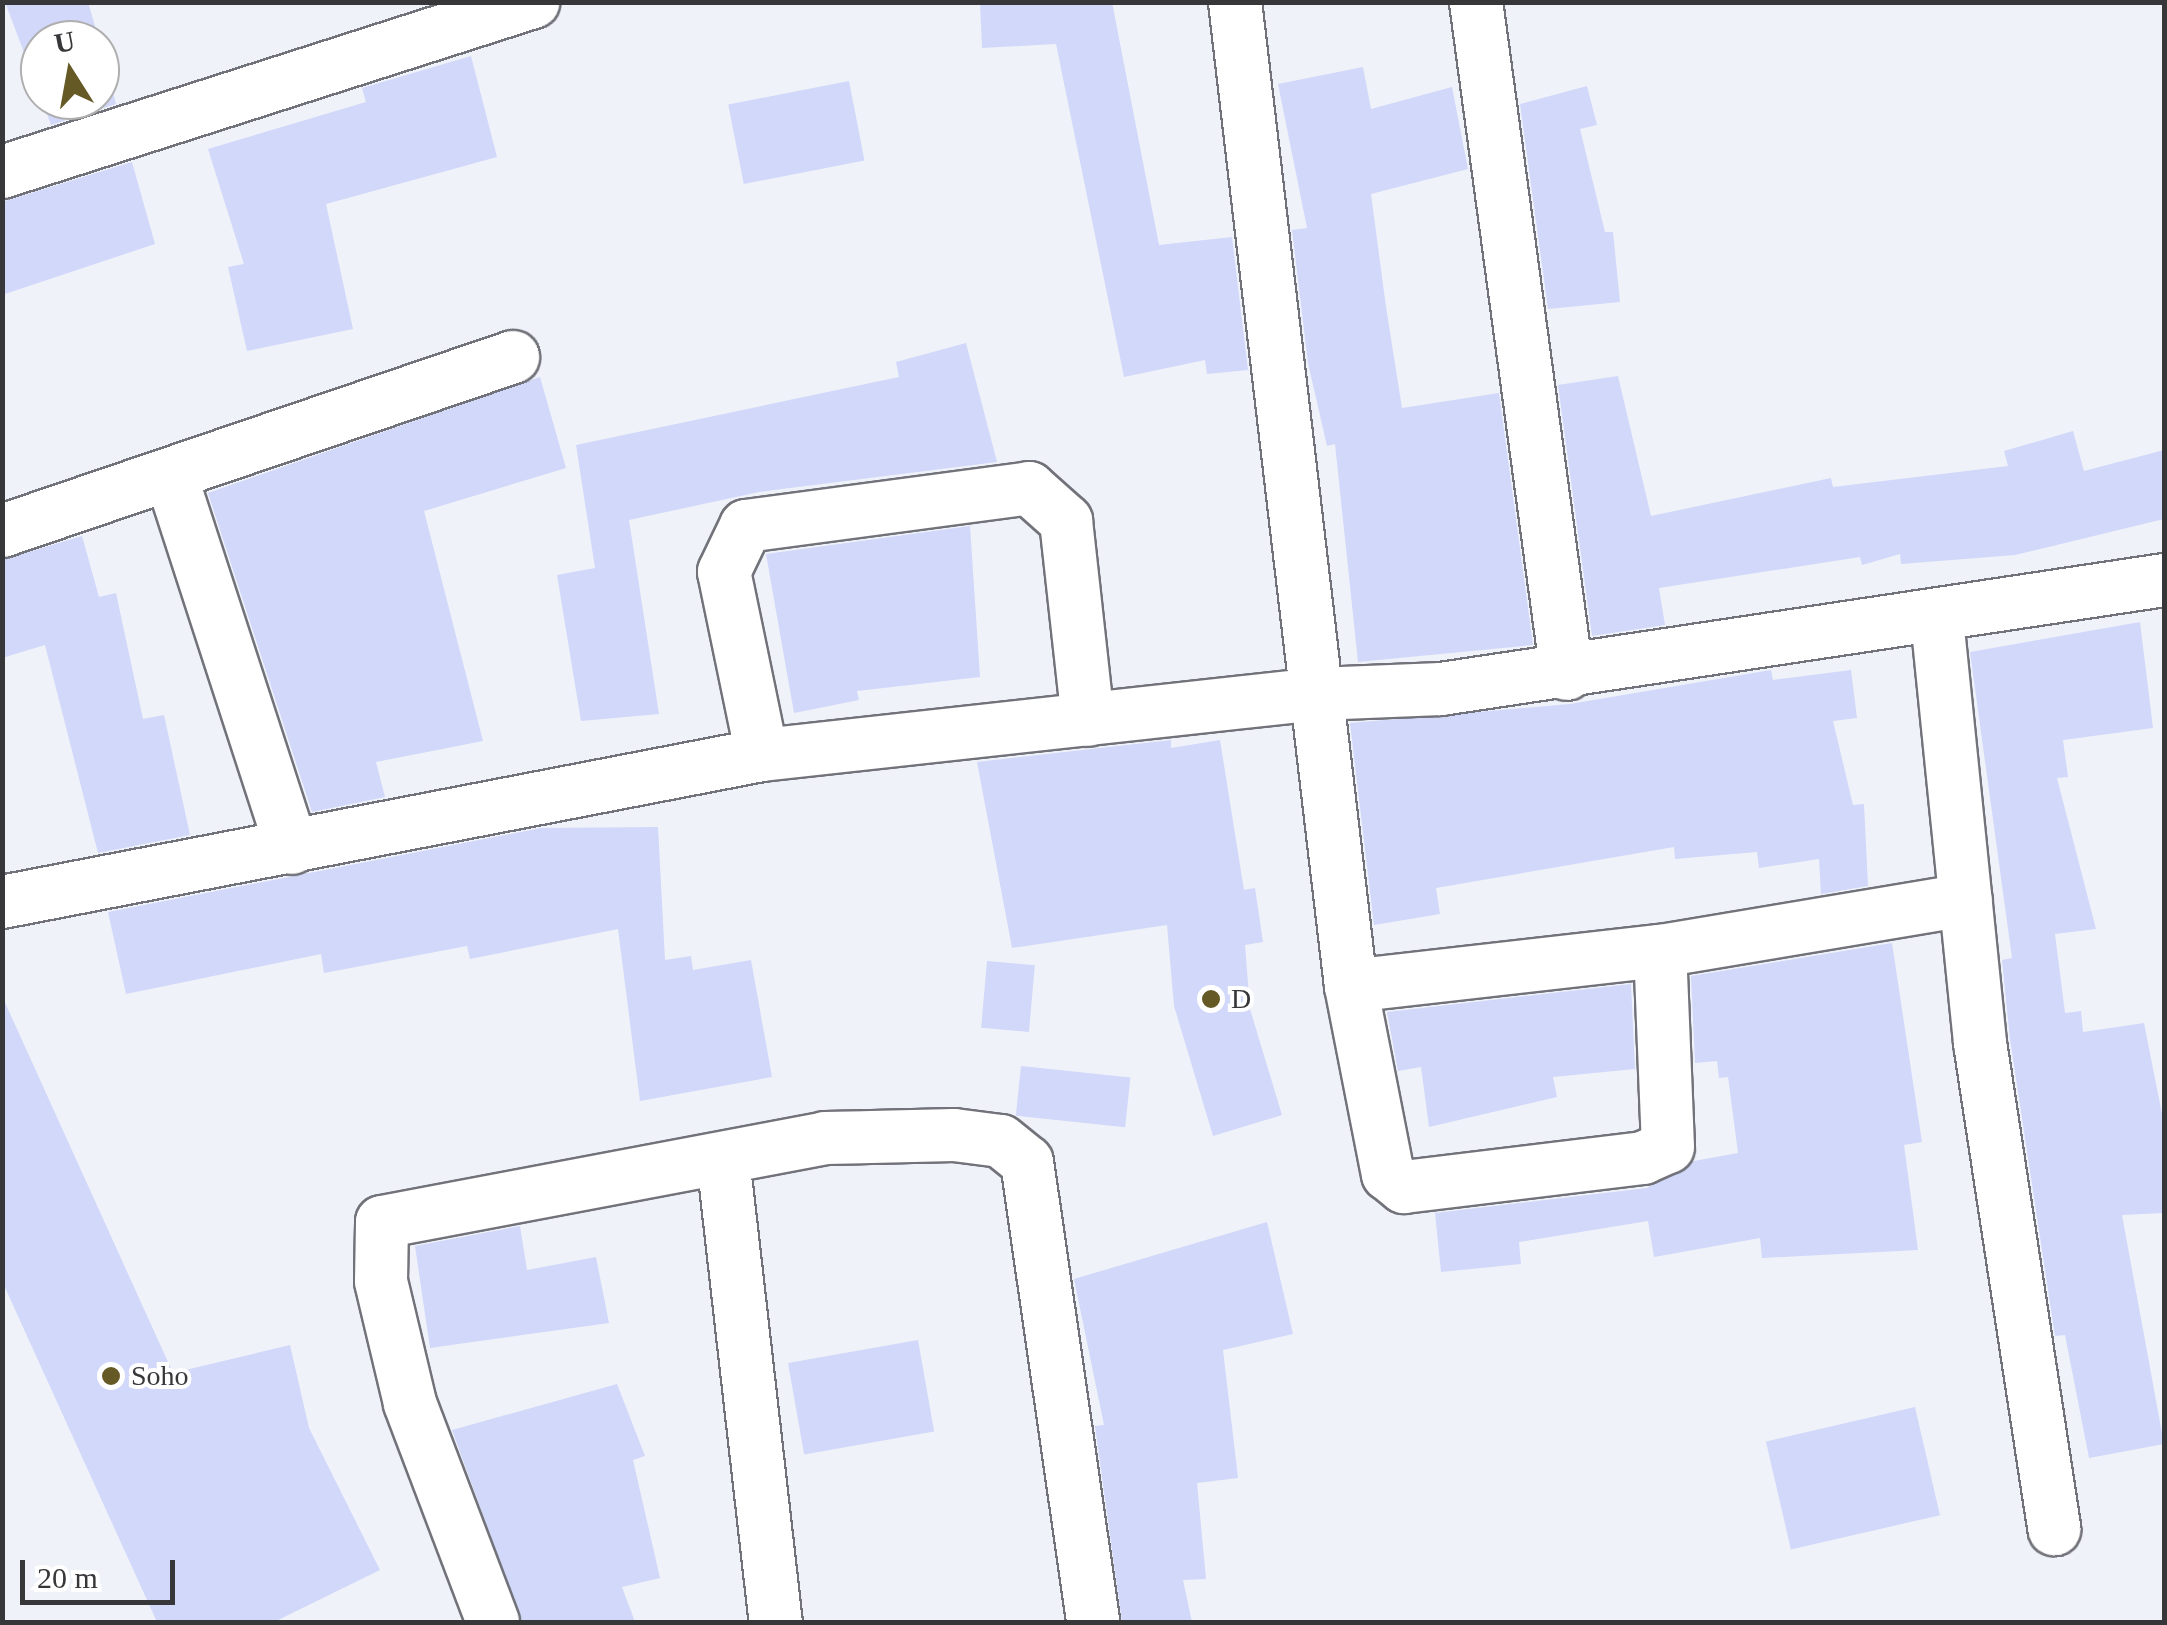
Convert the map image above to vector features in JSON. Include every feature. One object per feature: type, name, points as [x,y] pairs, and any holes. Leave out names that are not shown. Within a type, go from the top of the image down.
[{"type":"street","points":[[2,172],[533,2]]},
{"type":"street","points":[[1235,2],[1351,986],[1388,1174],[1404,1187],[1643,1158],[1668,1147],[1660,951]]},
{"type":"street","points":[[1476,2],[1567,674]]},
{"type":"street","points":[[2,531],[513,357]]},
{"type":"street","points":[[171,476],[292,848]]},
{"type":"street","points":[[762,754],[724,572],[730,545],[770,516],[1029,488],[1066,521],[1088,720]]},
{"type":"street","points":[[2,902],[762,754],[1317,694],[1567,674],[2164,580]]},
{"type":"street","points":[[1937,618],[1966,900],[2054,1529]]},
{"type":"street","points":[[1351,986],[1660,951],[1966,900]]},
{"type":"street","points":[[493,1622],[410,1403],[381,1281],[382,1222],[824,1138],[954,1135],[1001,1142],[1026,1162],[1093,1622]]},
{"type":"street","points":[[722,1158],[776,1622]]},
{"type":"building","points":[[5,2],[88,2],[93,20],[20,20],[20,42]]},
{"type":"building","points":[[980,2],[1112,2],[1159,245],[1232,237],[1248,370],[1207,374],[1205,360],[1124,377],[1056,44],[982,48]]},
{"type":"building","points":[[471,56],[497,157],[326,204],[353,329],[247,351],[228,267],[244,264],[208,149],[366,102],[362,88]]},
{"type":"building","points":[[1363,67],[1371,109],[1452,87],[1468,169],[1371,194],[1386,307],[1402,408],[1499,393],[1533,645],[1358,662],[1335,444],[1327,446],[1308,363],[1292,230],[1307,228],[1278,84]]},
{"type":"building","points":[[849,81],[864,161],[744,184],[728,104]]},
{"type":"building","points":[[1587,86],[1597,125],[1580,129],[1605,232],[1613,232],[1620,302],[1548,309],[1520,104]]},
{"type":"building","points":[[132,162],[155,244],[2,295],[2,202]]},
{"type":"building","points":[[966,343],[997,462],[759,492],[629,520],[659,714],[581,721],[557,575],[595,568],[576,445],[899,377],[896,362]]},
{"type":"building","points":[[1618,376],[1651,516],[1831,478],[1833,487],[2008,466],[2004,451],[2073,431],[2084,471],[2164,450],[2164,519],[2015,555],[1901,564],[1900,554],[1862,565],[1860,557],[1659,588],[1665,625],[1592,636],[1558,385]]},
{"type":"building","points":[[540,377],[566,468],[424,511],[483,741],[376,762],[385,797],[312,812],[208,493]]},
{"type":"building","points":[[970,526],[980,677],[857,691],[859,700],[794,713],[766,554]]},
{"type":"building","points":[[82,536],[99,597],[116,593],[143,719],[164,715],[190,835],[98,853],[45,645],[2,658],[2,560]]},
{"type":"building","points":[[2140,622],[2153,728],[2063,740],[2068,777],[2057,778],[2096,929],[2055,934],[2065,1013],[2081,1011],[2083,1032],[2144,1023],[2164,1124],[2164,1213],[2122,1215],[2164,1444],[2089,1458],[2065,1335],[2055,1336],[2010,1039],[2002,960],[2012,958],[1970,652]]},
{"type":"building","points":[[1771,670],[1773,680],[1851,670],[1857,718],[1833,721],[1853,805],[1864,804],[1868,886],[1821,894],[1819,859],[1759,868],[1757,852],[1675,859],[1674,847],[1436,888],[1440,914],[1374,925],[1350,723],[1570,704]]},
{"type":"building","points":[[1171,740],[1171,748],[1220,740],[1244,890],[1255,888],[1263,942],[1245,945],[1250,1009],[1282,1115],[1213,1136],[1174,1006],[1167,925],[1012,948],[977,762]]},
{"type":"building","points":[[658,827],[665,960],[691,956],[693,970],[751,960],[772,1077],[640,1101],[618,929],[470,959],[467,946],[324,973],[321,954],[126,994],[108,912],[541,828]]},
{"type":"building","points":[[1892,943],[1922,1142],[1904,1145],[1918,1250],[1762,1258],[1760,1238],[1654,1257],[1648,1221],[1519,1242],[1521,1264],[1441,1272],[1435,1213],[1647,1188],[1694,1161],[1738,1153],[1728,1077],[1719,1078],[1717,1061],[1695,1063],[1691,976]]},
{"type":"building","points":[[987,961],[1035,965],[1029,1032],[981,1028]]},
{"type":"building","points":[[1631,984],[1635,1069],[1553,1077],[1557,1097],[1429,1127],[1421,1067],[1398,1071],[1387,1012]]},
{"type":"building","points":[[2,996],[173,1373],[290,1345],[309,1428],[380,1570],[274,1622],[157,1622],[2,1281]]},
{"type":"building","points":[[1021,1066],[1130,1077],[1125,1127],[1016,1116]]},
{"type":"building","points":[[1267,1222],[1293,1334],[1223,1350],[1238,1478],[1197,1483],[1206,1579],[1183,1580],[1192,1622],[1122,1622],[1095,1426],[1104,1425],[1074,1279]]},
{"type":"building","points":[[520,1226],[527,1270],[596,1257],[609,1323],[430,1348],[415,1246]]},
{"type":"building","points":[[918,1340],[934,1432],[804,1455],[788,1363]]},
{"type":"building","points":[[617,1384],[645,1456],[633,1460],[660,1578],[622,1587],[635,1622],[522,1622],[452,1430]]},
{"type":"building","points":[[1915,1407],[1940,1515],[1791,1550],[1766,1441]]},
{"type":"place","name":"D","points":[[1211,999]]},
{"type":"place","name":"Soho","points":[[111,1376]]}]
